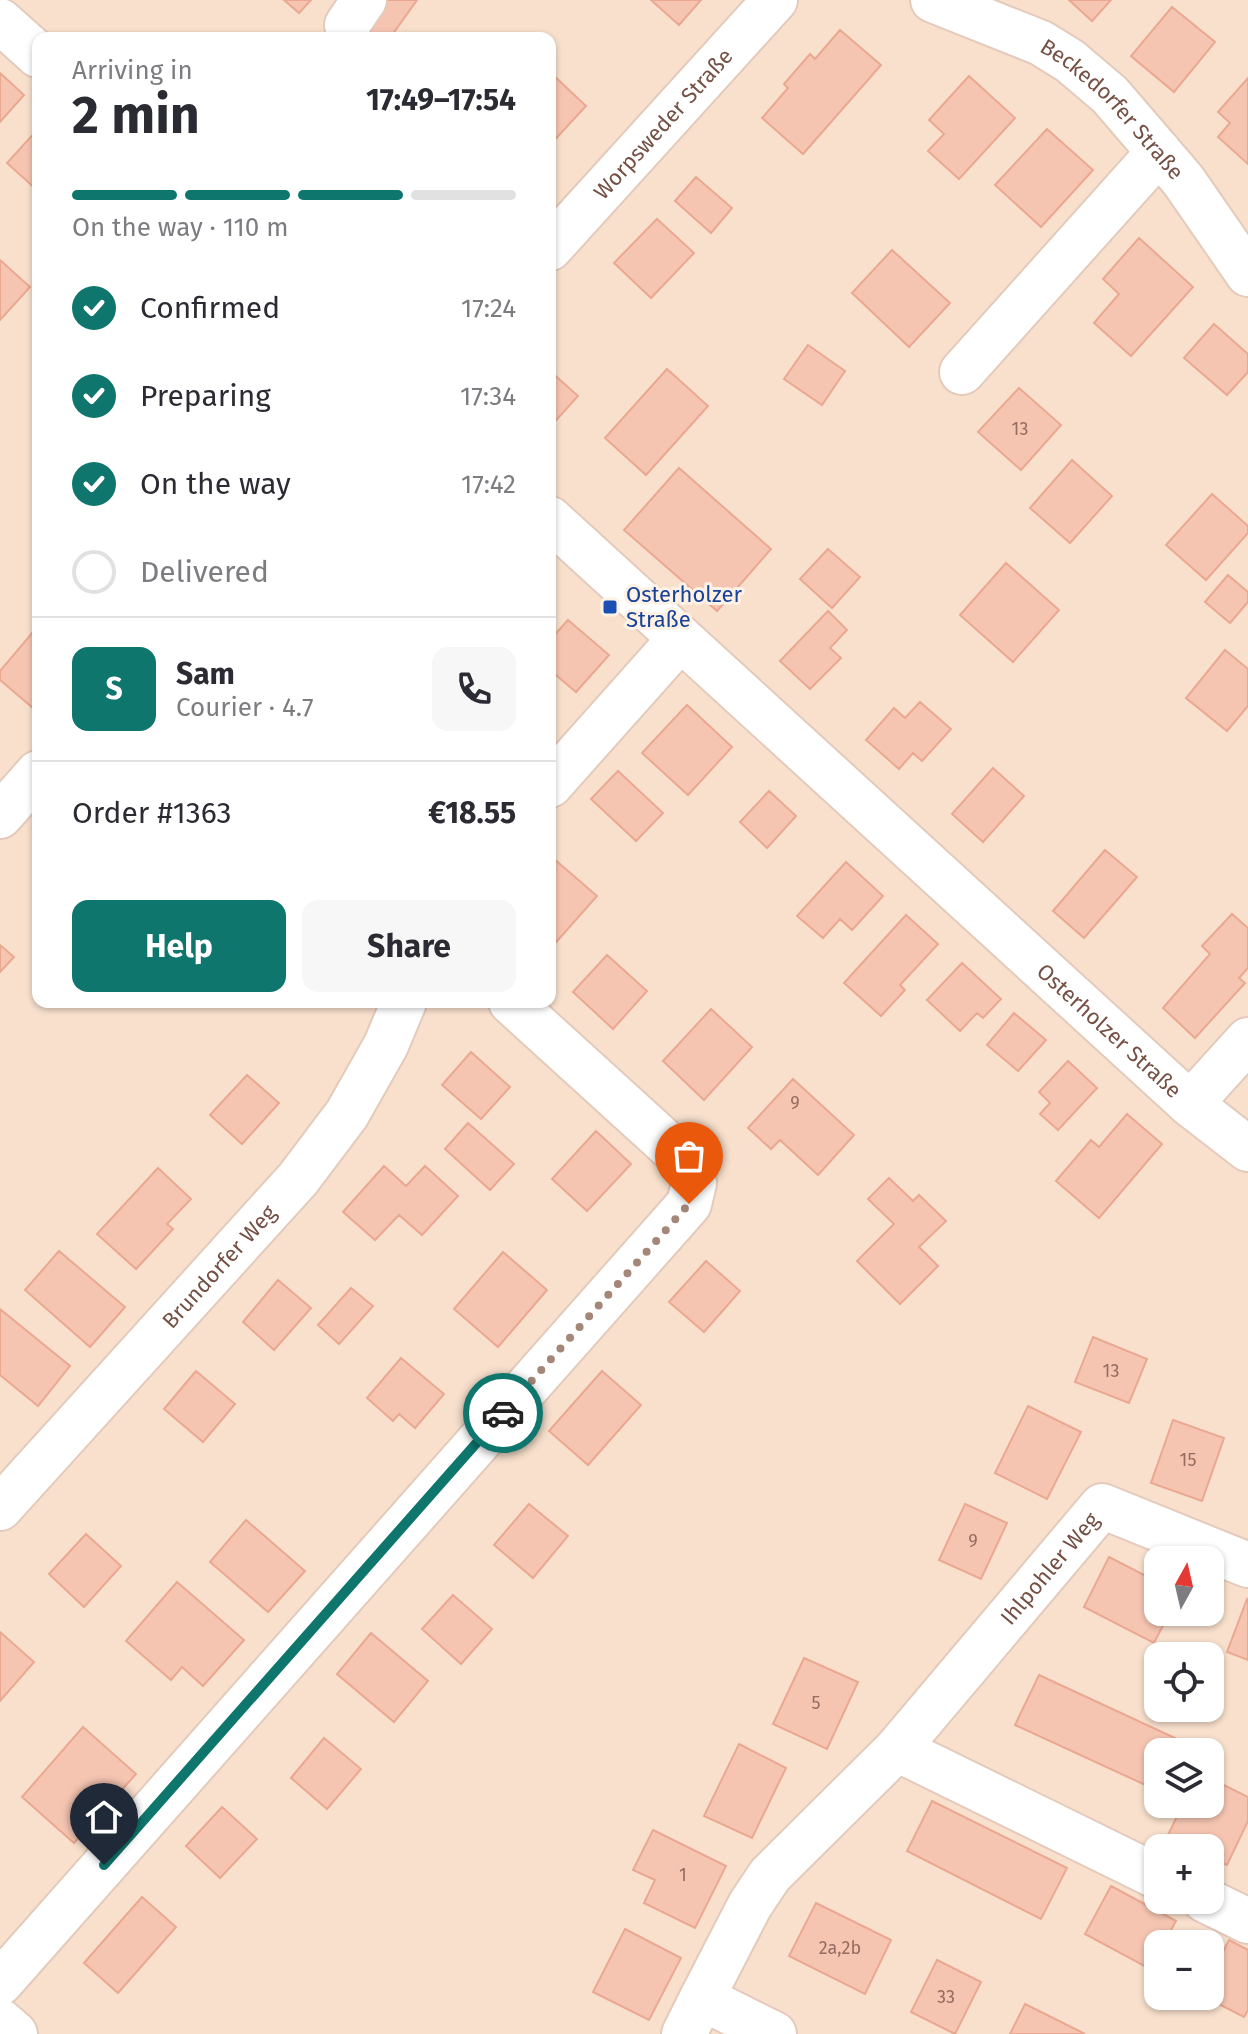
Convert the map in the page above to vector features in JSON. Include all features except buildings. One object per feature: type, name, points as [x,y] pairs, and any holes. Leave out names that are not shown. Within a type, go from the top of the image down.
[{"type":"street","name":"Worpsweder Straße","points":[[556,241],[775,0]]},
{"type":"street","name":"Beckedorfer Straße","points":[[933,0],[1041,43],[1070,61],[1110,95],[1183,180],[1248,274]]},
{"type":"street","points":[[0,21],[32,50]]},
{"type":"street","points":[[962,372],[1159,152]]},
{"type":"street","name":"Osterholzer Straße","points":[[556,525],[1190,1104],[1248,1149]]},
{"type":"street","points":[[556,778],[680,639]]},
{"type":"street","points":[[0,816],[32,780]]},
{"type":"street","name":"Brundorfer Weg","points":[[0,1508],[298,1179],[347,1114],[386,1045],[401,1008]]},
{"type":"street","points":[[0,1983],[689,1204],[694,1183],[688,1163],[518,1008]]},
{"type":"street","points":[[1190,1104],[1248,1040]]},
{"type":"street","name":"Ihlpohler Weg","points":[[693,2016],[750,1905],[770,1875],[897,1749],[1102,1506],[1248,1565]]},
{"type":"street","points":[[897,1749],[1144,1870]]},
{"type":"street","points":[[1224,1909],[1248,1921]]},
{"type":"street","points":[[693,2016],[774,2034]]},
{"type":"street","points":[[0,2021],[15,2034]]},
{"type":"shaded area","points":[[0,0],[1248,0],[1248,2034],[0,2034]]},
{"type":"way so far","points":[[503,1413],[689,1204]]},
{"type":"place","name":"Osterholzer Straße","points":[[610,607]]},
{"type":"route","points":[[104,1865],[503,1413]]}]
